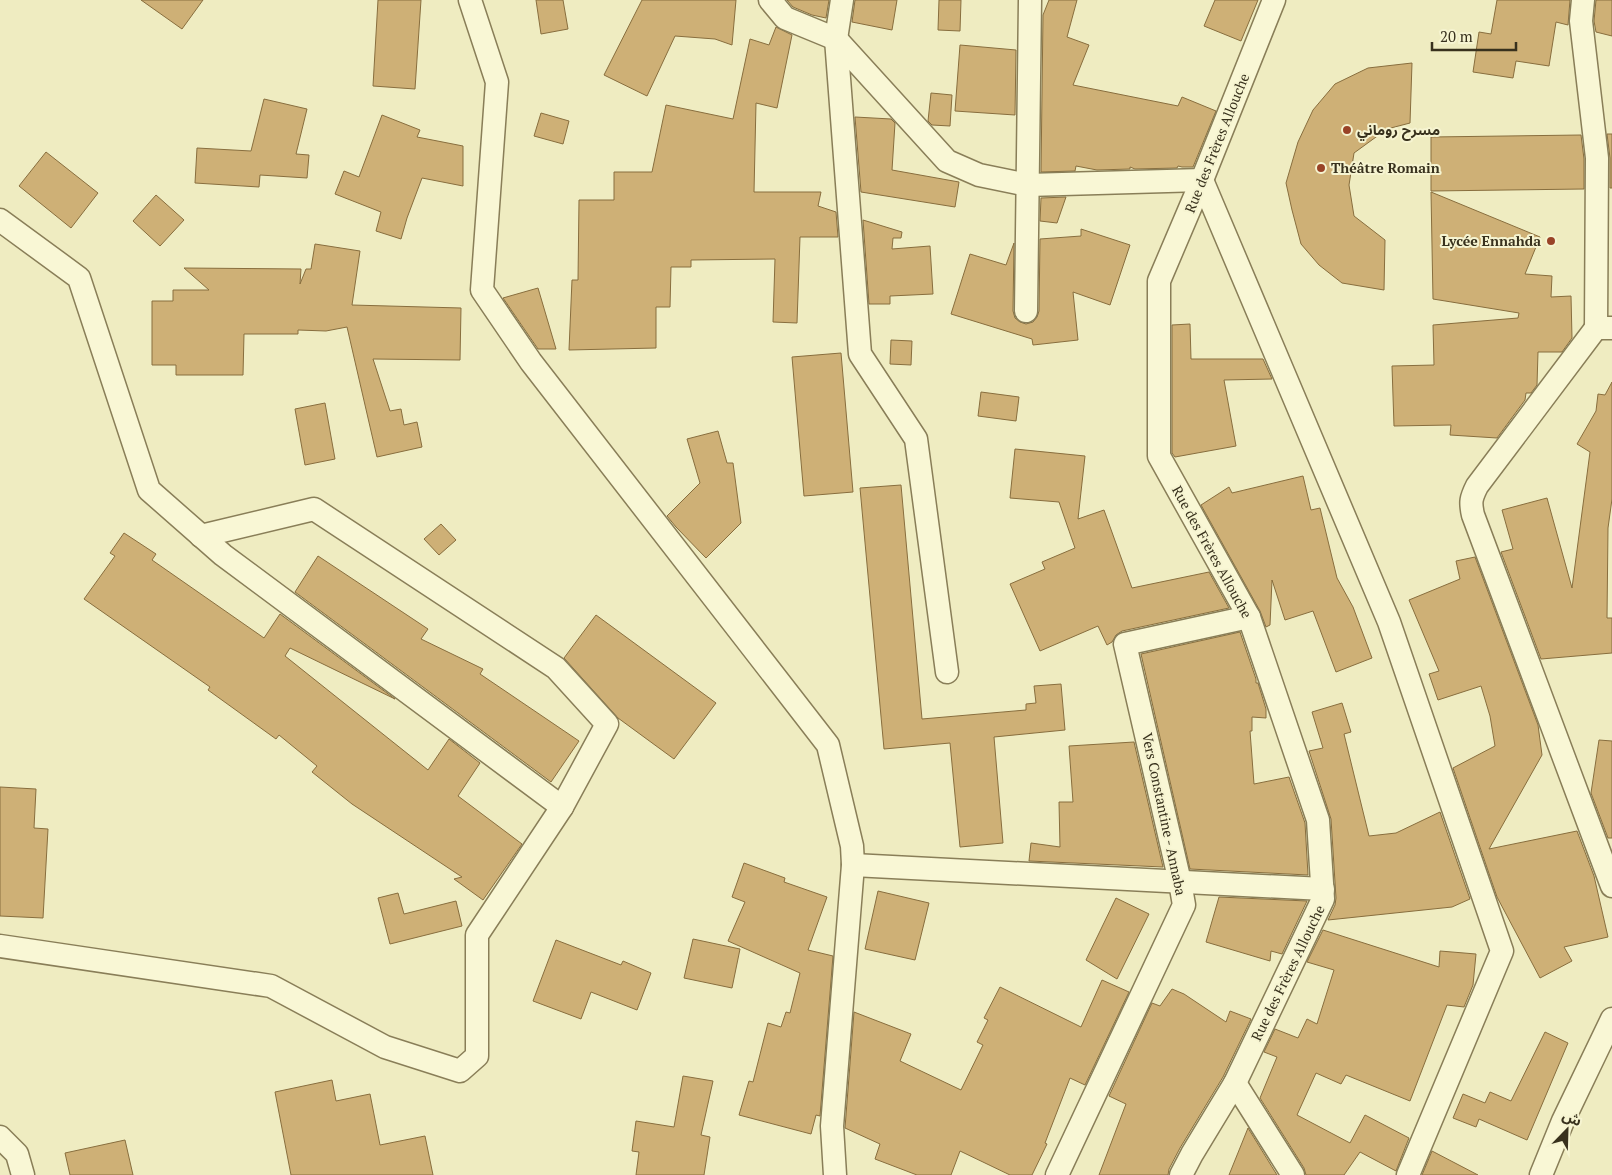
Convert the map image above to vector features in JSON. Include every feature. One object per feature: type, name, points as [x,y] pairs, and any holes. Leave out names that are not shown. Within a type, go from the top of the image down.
[{"type":"street","points":[[470,0],[497,82],[482,290],[531,362],[828,745],[852,846],[853,865],[832,1126],[835,1175]]},
{"type":"street","points":[[770,0],[786,18],[836,39],[947,161],[979,175],[1028,185],[1202,180],[1389,622],[1502,951],[1408,1175]]},
{"type":"street","points":[[842,0],[836,39],[860,354],[916,440],[947,672]]},
{"type":"street","points":[[1026,311],[1030,0]]},
{"type":"street","name":"Rue des Frères Allouche","points":[[1181,1175],[1193,1165],[1235,1083],[1323,899],[1318,820],[1249,617],[1159,456],[1159,281],[1202,180],[1274,0]]},
{"type":"street","points":[[1570,0],[1582,10],[1597,158],[1604,328],[1477,486],[1471,498],[1471,506],[1612,886]]},
{"type":"street","points":[[0,220],[79,278],[149,490],[223,556],[562,807]]},
{"type":"street","points":[[0,946],[272,986],[385,1047],[460,1071],[477,1056],[477,935],[562,807],[607,724],[556,668],[314,509],[201,536]]},
{"type":"street","name":"Vers Constantine - Annaba","points":[[1057,1175],[1184,905],[1126,644],[1249,617]]},
{"type":"street","points":[[853,865],[1323,889]]},
{"type":"street","points":[[1541,1175],[1563,1121],[1612,1019]]},
{"type":"street","points":[[1235,1083],[1293,1175]]},
{"type":"street","points":[[0,1137],[17,1154],[23,1175]]},
{"type":"building","points":[[141,0],[203,0],[182,29]]},
{"type":"building","points":[[378,0],[421,0],[415,89],[373,86]]},
{"type":"building","points":[[536,0],[563,0],[568,29],[541,34]]},
{"type":"building","points":[[642,0],[736,0],[732,45],[715,39],[675,36],[647,96],[604,75]]},
{"type":"building","points":[[787,0],[829,0],[826,18],[812,15],[793,7]]},
{"type":"building","points":[[855,0],[897,0],[892,30],[852,22]]},
{"type":"building","points":[[939,0],[961,0],[960,31],[938,30]]},
{"type":"building","points":[[1049,0],[1077,0],[1067,37],[1089,45],[1073,85],[1178,106],[1182,97],[1216,111],[1193,167],[1178,166],[1177,168],[1135,169],[1130,167],[1130,169],[1097,170],[1076,166],[1075,171],[1041,172],[1043,15]]},
{"type":"building","points":[[1215,0],[1258,0],[1241,41],[1204,26]]},
{"type":"building","points":[[1497,0],[1570,0],[1568,25],[1556,22],[1549,66],[1516,61],[1513,78],[1473,72],[1479,32],[1491,34]]},
{"type":"building","points":[[1596,0],[1612,0],[1612,36],[1596,32],[1594,21]]},
{"type":"building","points":[[776,27],[792,35],[777,108],[756,103],[754,192],[821,192],[818,206],[836,212],[838,237],[800,237],[797,323],[773,322],[775,259],[691,260],[691,267],[671,267],[670,307],[656,307],[656,348],[569,350],[572,280],[578,280],[579,200],[614,200],[614,172],[652,172],[666,105],[733,119],[750,39],[769,45]]},
{"type":"building","points":[[960,45],[1016,50],[1015,115],[955,111]]},
{"type":"building","name":"Théâtre Romain","points":[[1412,63],[1410,123],[1387,129],[1354,153],[1349,185],[1354,216],[1385,240],[1384,290],[1342,283],[1319,265],[1301,244],[1286,183],[1298,142],[1313,110],[1335,84],[1368,68]]},
{"type":"building","points":[[931,93],[952,95],[950,126],[932,125],[928,121]]},
{"type":"building","points":[[264,99],[307,109],[296,154],[309,155],[307,178],[260,175],[259,187],[195,183],[197,148],[251,151]]},
{"type":"building","points":[[541,113],[569,121],[563,144],[534,136]]},
{"type":"building","points":[[382,115],[420,130],[417,137],[463,146],[463,186],[422,178],[401,239],[376,231],[381,212],[335,194],[344,171],[359,177]]},
{"type":"building","points":[[855,117],[891,119],[895,123],[892,170],[959,182],[955,207],[861,192]]},
{"type":"building","points":[[1607,134],[1612,134],[1612,188],[1610,188],[1610,158]]},
{"type":"building","points":[[1581,135],[1584,159],[1584,189],[1431,191],[1431,137]]},
{"type":"building","points":[[46,152],[98,193],[71,228],[19,186]]},
{"type":"building","points":[[1431,192],[1540,237],[1525,274],[1552,276],[1551,297],[1571,296],[1572,338],[1562,352],[1538,352],[1537,385],[1531,393],[1526,393],[1525,400],[1497,438],[1450,435],[1451,425],[1394,426],[1392,366],[1434,365],[1433,325],[1518,318],[1519,313],[1433,299]]},
{"type":"building","points":[[156,195],[184,220],[160,246],[133,221]]},
{"type":"building","points":[[1066,197],[1057,223],[1040,221],[1041,198]]},
{"type":"building","points":[[863,220],[902,232],[901,238],[893,238],[892,249],[930,246],[933,294],[890,296],[890,304],[869,304]]},
{"type":"building","points":[[1081,229],[1130,245],[1110,305],[1073,292],[1078,340],[1033,345],[1032,339],[951,314],[970,254],[1006,265],[1014,243],[1013,311],[1015,318],[1020,322],[1026,324],[1033,322],[1039,311],[1040,239],[1081,236]]},
{"type":"building","points":[[315,244],[360,251],[352,305],[461,308],[460,360],[373,359],[390,411],[401,409],[404,425],[417,422],[422,447],[377,457],[347,327],[326,331],[298,330],[298,334],[244,334],[243,375],[176,375],[176,365],[152,365],[152,301],[173,301],[173,290],[209,290],[184,268],[301,269],[300,284],[306,269],[311,269]]},
{"type":"building","points":[[538,288],[556,349],[538,349],[503,298]]},
{"type":"building","points":[[1190,324],[1191,359],[1263,359],[1272,379],[1224,380],[1236,446],[1175,457],[1172,453],[1172,325]]},
{"type":"building","points":[[891,340],[912,341],[911,365],[890,364]]},
{"type":"building","points":[[841,353],[853,492],[804,496],[792,357]]},
{"type":"building","points":[[1612,382],[1612,499],[1608,528],[1607,618],[1612,618],[1612,653],[1541,659],[1501,552],[1513,549],[1502,510],[1547,498],[1572,588],[1590,452],[1577,444],[1596,411],[1598,394],[1605,395]]},
{"type":"building","points":[[981,392],[1019,397],[1016,421],[978,416]]},
{"type":"building","points":[[325,403],[335,459],[305,465],[295,409]]},
{"type":"building","points":[[718,431],[727,463],[733,463],[741,523],[706,558],[667,516],[700,483],[687,439]]},
{"type":"building","points":[[1015,449],[1085,456],[1078,519],[1104,510],[1132,588],[1209,572],[1229,608],[1122,631],[1107,645],[1098,626],[1040,651],[1010,584],[1045,569],[1042,562],[1075,548],[1059,502],[1010,498]]},
{"type":"building","points":[[1303,476],[1311,510],[1320,508],[1337,578],[1353,607],[1372,658],[1336,672],[1313,611],[1285,620],[1272,580],[1270,625],[1266,627],[1260,611],[1201,505],[1229,487],[1232,493]]},
{"type":"building","points":[[901,485],[922,719],[1026,710],[1026,704],[1036,703],[1034,686],[1061,684],[1065,730],[994,737],[1003,843],[960,847],[950,743],[884,749],[860,488]]},
{"type":"building","points":[[441,524],[456,540],[439,555],[424,539]]},
{"type":"building","points":[[124,533],[156,554],[152,560],[264,638],[280,614],[395,699],[290,648],[285,656],[428,770],[449,739],[480,763],[458,796],[522,844],[483,900],[454,879],[462,877],[352,804],[312,772],[317,766],[279,735],[276,739],[208,690],[210,687],[84,599],[115,556],[110,553]]},
{"type":"building","points":[[318,556],[428,629],[421,639],[483,669],[480,674],[579,741],[551,782],[295,592]]},
{"type":"building","points":[[1475,557],[1538,725],[1542,755],[1489,849],[1577,831],[1594,876],[1608,937],[1564,947],[1572,961],[1540,978],[1497,897],[1453,768],[1495,746],[1490,716],[1481,686],[1438,700],[1429,674],[1439,671],[1409,600],[1460,579],[1456,561]]},
{"type":"building","points":[[596,615],[716,703],[674,759],[618,718],[564,658]]},
{"type":"building","points":[[1240,632],[1266,709],[1266,718],[1252,717],[1252,731],[1250,731],[1254,784],[1289,777],[1305,823],[1308,875],[1190,869],[1141,654]]},
{"type":"building","points":[[1342,703],[1351,732],[1344,734],[1369,836],[1396,833],[1440,812],[1470,899],[1452,907],[1328,920],[1336,898],[1331,819],[1309,751],[1323,748],[1312,712]]},
{"type":"building","points":[[1599,740],[1612,741],[1612,838],[1608,838],[1591,793]]},
{"type":"building","points":[[1134,742],[1163,867],[1029,861],[1031,843],[1060,847],[1059,802],[1073,802],[1069,746]]},
{"type":"building","points":[[0,787],[36,789],[34,828],[48,829],[43,918],[0,916]]},
{"type":"building","points":[[744,863],[785,878],[784,882],[827,897],[808,950],[833,956],[820,1116],[816,1115],[811,1134],[739,1115],[749,1081],[753,1082],[768,1023],[781,1027],[786,1012],[790,1013],[800,973],[728,941],[745,902],[732,897]]},
{"type":"building","points":[[878,891],[929,903],[915,960],[865,949]]},
{"type":"building","points":[[398,893],[404,914],[456,901],[462,926],[390,944],[378,898]]},
{"type":"building","points":[[1219,897],[1307,901],[1282,954],[1271,951],[1270,961],[1206,942]]},
{"type":"building","points":[[1116,898],[1149,914],[1117,979],[1086,960]]},
{"type":"building","points":[[1323,930],[1439,967],[1440,951],[1476,954],[1473,985],[1464,1007],[1447,1005],[1410,1101],[1346,1075],[1341,1084],[1316,1073],[1297,1115],[1350,1143],[1365,1115],[1409,1138],[1396,1171],[1360,1152],[1344,1175],[1306,1175],[1304,1168],[1260,1098],[1277,1057],[1264,1052],[1275,1029],[1298,1038],[1307,1019],[1317,1024],[1334,970],[1307,962]]},
{"type":"building","points":[[693,939],[740,949],[732,988],[684,978]]},
{"type":"building","points":[[556,940],[621,965],[623,961],[651,973],[637,1010],[591,992],[581,1019],[533,1001]]},
{"type":"building","points":[[1102,980],[1129,992],[1085,1085],[1070,1078],[1045,1143],[1047,1144],[1032,1175],[1010,1175],[960,1151],[951,1175],[917,1175],[875,1159],[880,1144],[845,1128],[854,1012],[911,1034],[900,1061],[961,1090],[983,1045],[977,1042],[988,1020],[984,1018],[1000,987],[1081,1027]]},
{"type":"building","points":[[1172,989],[1184,994],[1226,1022],[1230,1011],[1251,1019],[1223,1077],[1180,1148],[1169,1169],[1168,1175],[1099,1175],[1126,1104],[1109,1096],[1152,1003],[1160,1006]]},
{"type":"building","points":[[1545,1032],[1568,1043],[1527,1140],[1479,1119],[1476,1127],[1453,1118],[1463,1094],[1485,1103],[1490,1092],[1511,1101]]},
{"type":"building","points":[[683,1076],[713,1081],[701,1135],[710,1137],[704,1175],[636,1175],[639,1152],[632,1151],[636,1121],[674,1127]]},
{"type":"building","points":[[332,1080],[336,1101],[370,1094],[380,1145],[425,1136],[433,1175],[291,1175],[275,1092]]},
{"type":"building","points":[[1248,1128],[1277,1175],[1229,1175]]},
{"type":"building","points":[[125,1140],[133,1175],[70,1175],[65,1153]]},
{"type":"building","points":[[1432,1151],[1478,1175],[1422,1175]]},
{"type":"place","name":"مسرح روماني","points":[[1347,130]]},
{"type":"place","name":"Théâtre Romain","points":[[1321,168]]},
{"type":"place","name":"Lycée Ennahda","points":[[1551,241]]}]
